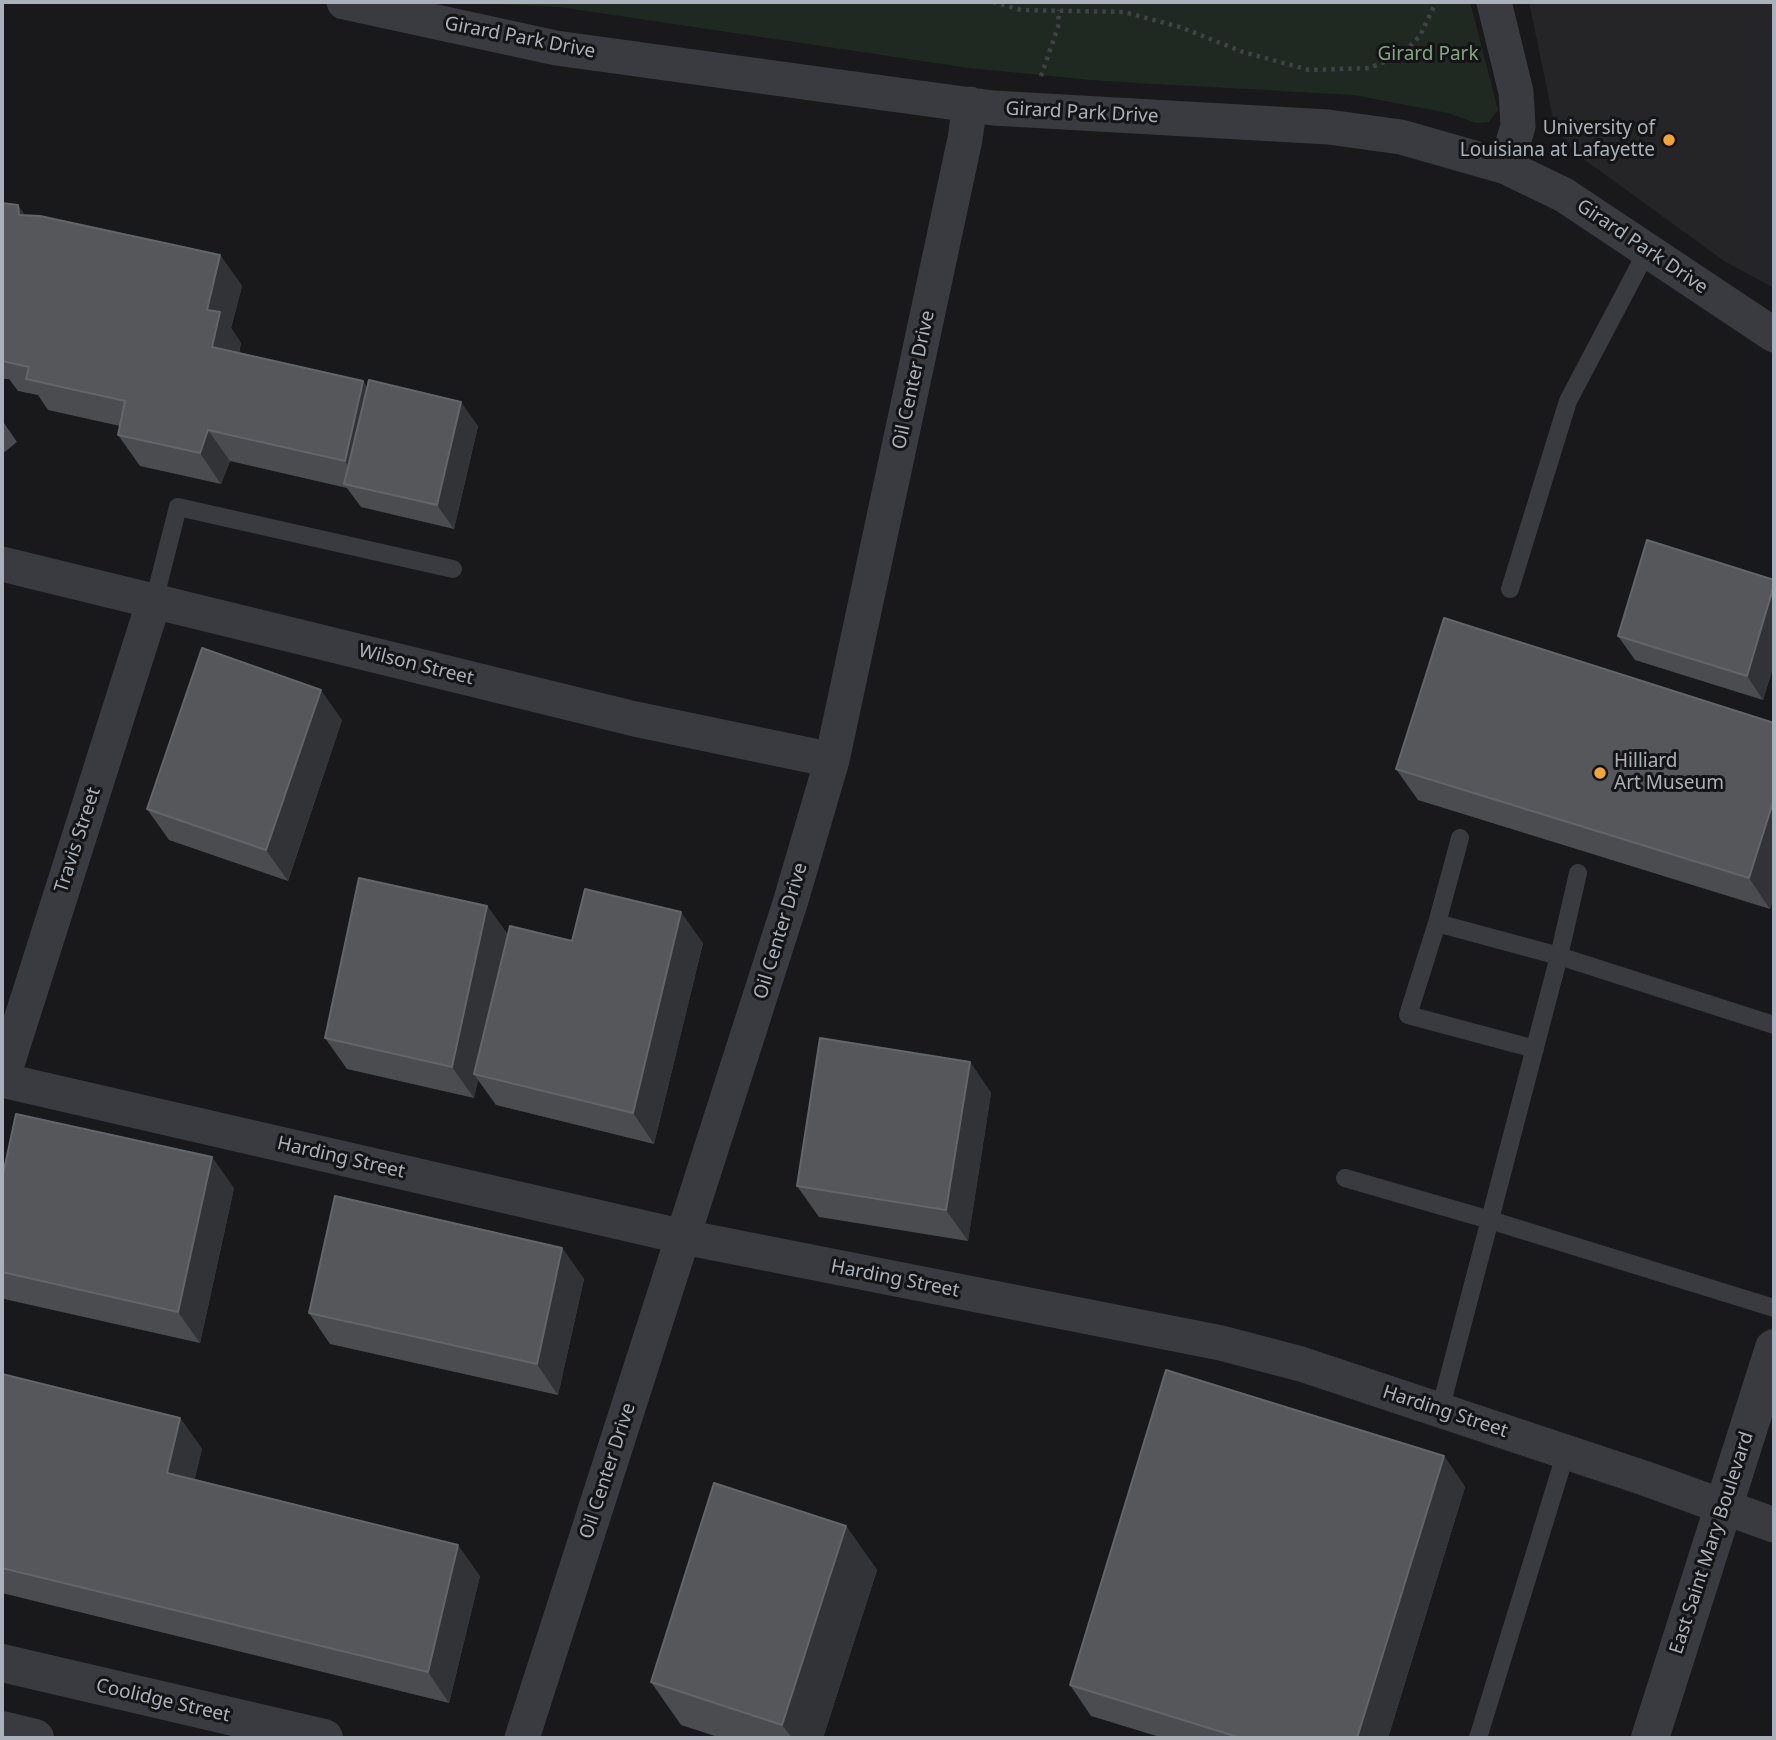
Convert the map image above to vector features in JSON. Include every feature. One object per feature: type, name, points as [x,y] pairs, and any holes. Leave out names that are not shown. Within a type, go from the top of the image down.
[{"type":"street","name":"Girard Park Drive","points":[[344,2],[555,48],[970,104],[1328,127],[1401,137],[1506,167],[1564,195],[1774,335]]},
{"type":"street","points":[[1494,2],[1516,92],[1518,126],[1506,167]]},
{"type":"street","name":"Oil Center Drive","points":[[522,1738],[791,900],[832,760],[970,104]]},
{"type":"street","name":"Wilson Street","points":[[2,564],[635,719],[832,760]]},
{"type":"street","name":"Travis Street","points":[[2,1080],[154,601]]},
{"type":"street","name":"Harding Street","points":[[2,1080],[684,1237],[1221,1343],[1301,1364],[1644,1478],[1774,1525]]},
{"type":"street","name":"East Saint Mary Boulevard","points":[[1650,1738],[1774,1348]]},
{"type":"street","name":"Coolidge Street","points":[[2,1663],[324,1738]]},
{"type":"street","points":[[2,1730],[35,1738]]},
{"type":"lane","points":[[1510,589],[1568,401],[1647,251]]},
{"type":"lane","points":[[154,601],[177,507],[453,569]]},
{"type":"lane","points":[[1460,838],[1408,1016],[1535,1049]]},
{"type":"lane","points":[[1440,1410],[1559,956],[1578,873]]},
{"type":"lane","points":[[1437,923],[1559,956],[1774,1025]]},
{"type":"lane","points":[[1345,1178],[1774,1308]]},
{"type":"lane","points":[[1478,1738],[1566,1452]]},
{"type":"path","points":[[993,2],[1021,10],[1124,12],[1180,27],[1243,52],[1309,70],[1369,68],[1400,56],[1420,36],[1436,2]]},
{"type":"path","points":[[1035,110],[1041,78],[1058,27],[1059,10]]},
{"type":"shaded area","name":"University of Louisiana at Lafayette","points":[[1529,2],[1774,2],[1774,288],[1724,261],[1574,152],[1555,128]]},
{"type":"green space","name":"Girard Park","points":[[457,2],[1470,2],[1498,110],[1489,122],[1476,123],[1448,113],[1354,95],[1102,81],[969,68],[560,7]]},
{"type":"building","points":[[2,203],[18,205],[19,215],[40,216],[220,255],[207,310],[220,312],[212,347],[363,381],[345,461],[208,430],[200,453],[118,435],[125,401],[26,379],[29,367],[2,361]]},
{"type":"building","points":[[369,380],[461,402],[437,505],[344,484]]},
{"type":"building","points":[[1647,540],[1774,580],[1747,676],[1618,636]]},
{"type":"building","name":"Hilliard Art Museum","points":[[1444,618],[1774,723],[1774,799],[1749,878],[1396,769]]},
{"type":"building","points":[[202,648],[321,690],[266,850],[147,809]]},
{"type":"building","points":[[359,878],[487,906],[452,1067],[325,1038]]},
{"type":"building","points":[[585,889],[681,912],[633,1113],[474,1074],[510,926],[572,941]]},
{"type":"building","points":[[820,1038],[970,1062],[946,1210],[797,1186]]},
{"type":"building","points":[[16,1114],[212,1157],[178,1312],[2,1272],[2,1179]]},
{"type":"building","points":[[335,1196],[562,1248],[537,1364],[309,1313]]},
{"type":"building","points":[[1166,1370],[1444,1456],[1357,1738],[1241,1738],[1070,1685]]},
{"type":"building","points":[[2,1374],[180,1418],[167,1473],[458,1545],[428,1672],[2,1568]]},
{"type":"building","points":[[714,1483],[846,1526],[782,1725],[651,1682]]},
{"type":"place","name":"University of Louisiana at Lafayette","points":[[1669,140]]},
{"type":"place","name":"Hilliard Art Museum","points":[[1600,773]]}]
